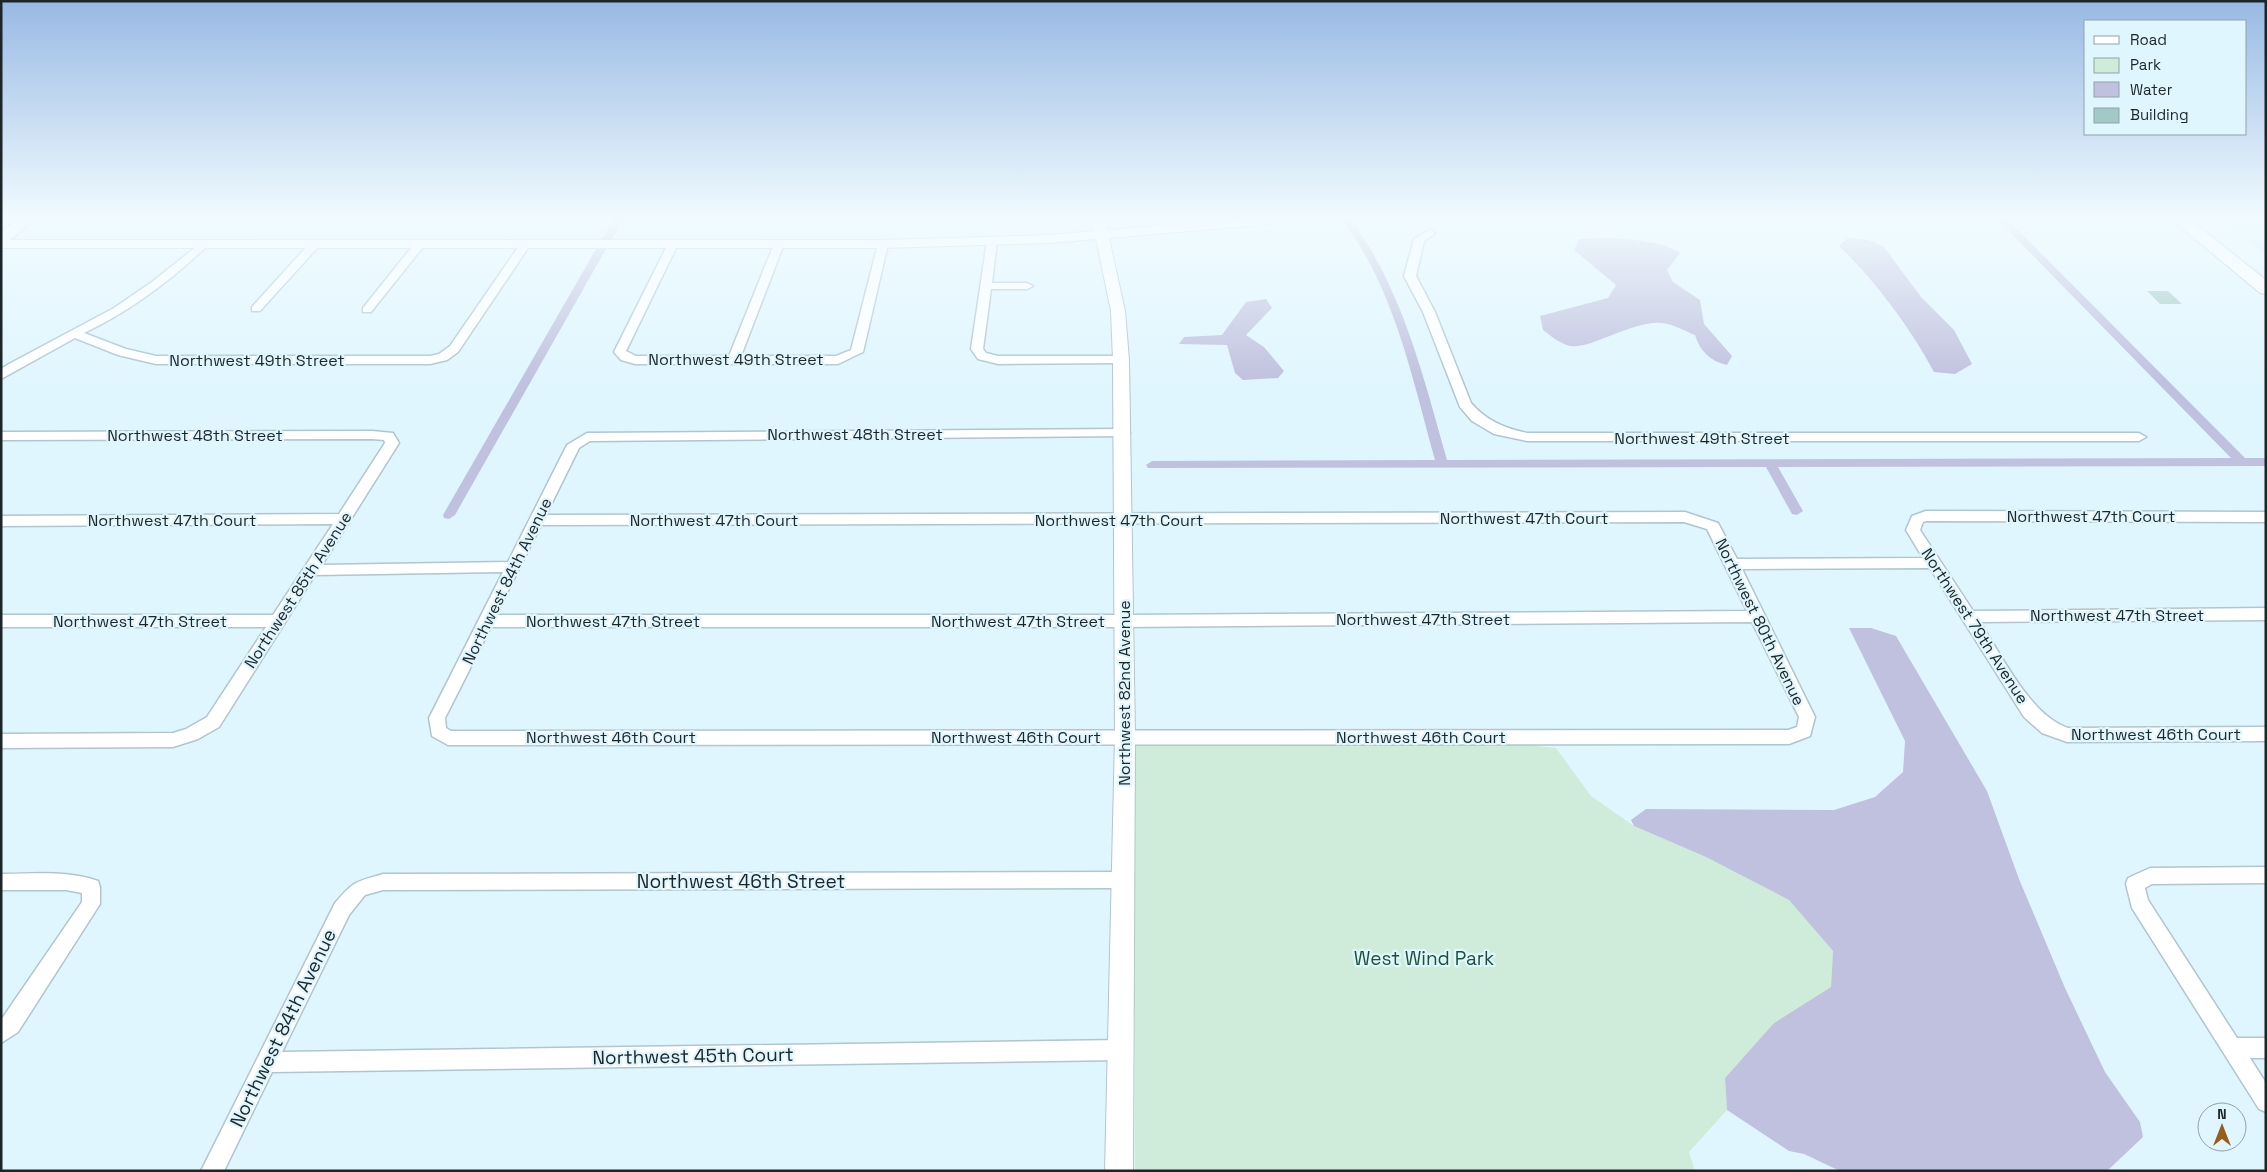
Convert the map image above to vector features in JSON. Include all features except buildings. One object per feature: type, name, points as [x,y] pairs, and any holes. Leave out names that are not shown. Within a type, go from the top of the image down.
[{"type":"main road","points":[[2246,273],[2266,289]]},
{"type":"street","points":[[1,375],[7,366],[75,334],[143,295],[172,273]]},
{"type":"street","points":[[256,309],[289,273]]},
{"type":"street","points":[[367,310],[396,273]]},
{"type":"street","name":"Northwest 49th Street","points":[[75,334],[122,352],[156,360],[430,360],[443,357],[454,349],[506,273]]},
{"type":"street","name":"Northwest 49th Street","points":[[659,273],[620,352],[625,357],[635,360],[838,360],[847,357],[857,352],[876,273]]},
{"type":"street","points":[[734,359],[768,273]]},
{"type":"street","points":[[988,273],[977,349],[982,356],[998,360],[1122,360]]},
{"type":"street","name":"Northwest 82nd Avenue","points":[[1110,273],[1118,311],[1122,360],[1124,520],[1124,880],[1118,1171]]},
{"type":"street","name":"Northwest 49th Street","points":[[1411,273],[1410,276],[1429,312],[1465,404],[1477,418],[1499,431],[1546,437],[1891,439],[2139,437]]},
{"type":"street","points":[[986,286],[1027,286]]},
{"type":"street","name":"Northwest 48th Street","points":[[587,437],[1123,433]]},
{"type":"street","name":"Northwest 48th Street","points":[[1,436],[388,436]]},
{"type":"street","name":"Northwest 85th Avenue","points":[[1,741],[173,740],[192,734],[213,722],[392,443],[388,436]]},
{"type":"street","name":"Northwest 84th Avenue","points":[[438,731],[438,718],[488,621],[574,445],[587,437]]},
{"type":"street","name":"Northwest 47th Court","points":[[1917,519],[1926,516],[2266,517]]},
{"type":"street","name":"Northwest 47th Court","points":[[537,520],[1124,520],[1685,517],[1700,521]]},
{"type":"street","name":"Northwest 47th Court","points":[[1,521],[343,519]]},
{"type":"street","name":"Northwest 79th Avenue","points":[[1917,519],[1912,530],[2030,712],[2048,728]]},
{"type":"street","name":"Northwest 80th Avenue","points":[[1700,521],[1713,526],[1733,564],[1807,717],[1804,730]]},
{"type":"street","points":[[1733,564],[1933,563]]},
{"type":"street","points":[[312,570],[513,567]]},
{"type":"street","name":"Northwest 47th Street","points":[[1967,616],[2266,614]]},
{"type":"street","name":"Northwest 47th Street","points":[[488,621],[1124,621],[1758,616]]},
{"type":"street","name":"Northwest 47th Street","points":[[1,622],[278,621]]},
{"type":"street","name":"Northwest 46th Court","points":[[2048,728],[2067,735],[2266,734]]},
{"type":"street","name":"Northwest 46th Court","points":[[438,731],[448,738],[1789,737],[1804,730]]},
{"type":"street","points":[[2266,875],[2150,876],[2135,884],[2138,902],[2266,1102]]},
{"type":"street","name":"Northwest 46th Street","points":[[359,889],[383,882],[1124,880]]},
{"type":"street","points":[[1,882],[66,882],[91,888],[91,904],[11,1025],[1,1033]]},
{"type":"street","name":"Northwest 84th Avenue","points":[[212,1171],[342,909],[359,889]]},
{"type":"street","points":[[2232,1048],[2266,1048]]},
{"type":"street","name":"Northwest 45th Court","points":[[266,1062],[1121,1050]]},
{"type":"green space","name":"West Wind Park","points":[[1135,744],[1528,745],[1556,748],[1591,796],[1634,826],[1706,857],[1789,900],[1833,951],[1831,987],[1774,1023],[1725,1078],[1727,1110],[1689,1152],[1695,1171],[1135,1171]]},
{"type":"water","points":[[1601,273],[1668,273],[1673,282],[1700,300],[1704,324],[1732,356],[1727,365],[1716,361],[1706,354],[1695,335],[1675,326],[1662,323],[1638,326],[1579,346],[1570,346],[1562,343],[1543,330],[1540,316],[1608,298],[1616,285]]},
{"type":"water","points":[[1865,273],[1903,273],[1921,297],[1954,330],[1972,364],[1955,374],[1934,372],[1915,339]]},
{"type":"water","points":[[1266,299],[1272,308],[1246,335],[1264,347],[1284,371],[1278,378],[1243,380],[1235,373],[1227,345],[1179,344],[1184,337],[1222,335],[1246,302]]},
{"type":"water","points":[[1849,628],[1871,628],[1896,636],[1987,791],[2019,879],[2065,988],[2105,1072],[2140,1122],[2143,1137],[2107,1171],[1840,1171],[1804,1154],[1789,1151],[1727,1110],[1725,1078],[1774,1023],[1831,987],[1833,951],[1789,900],[1706,857],[1634,826],[1631,820],[1646,809],[1834,810],[1875,797],[1903,772],[1905,741]]},
{"type":"waterway","points":[[449,515],[587,273]]},
{"type":"waterway","points":[[1379,273],[1392,300],[1411,354],[1442,464]]},
{"type":"waterway","points":[[2055,273],[2242,462]]},
{"type":"waterway","points":[[1152,465],[2266,462]]},
{"type":"waterway","points":[[1770,464],[1797,511]]}]
